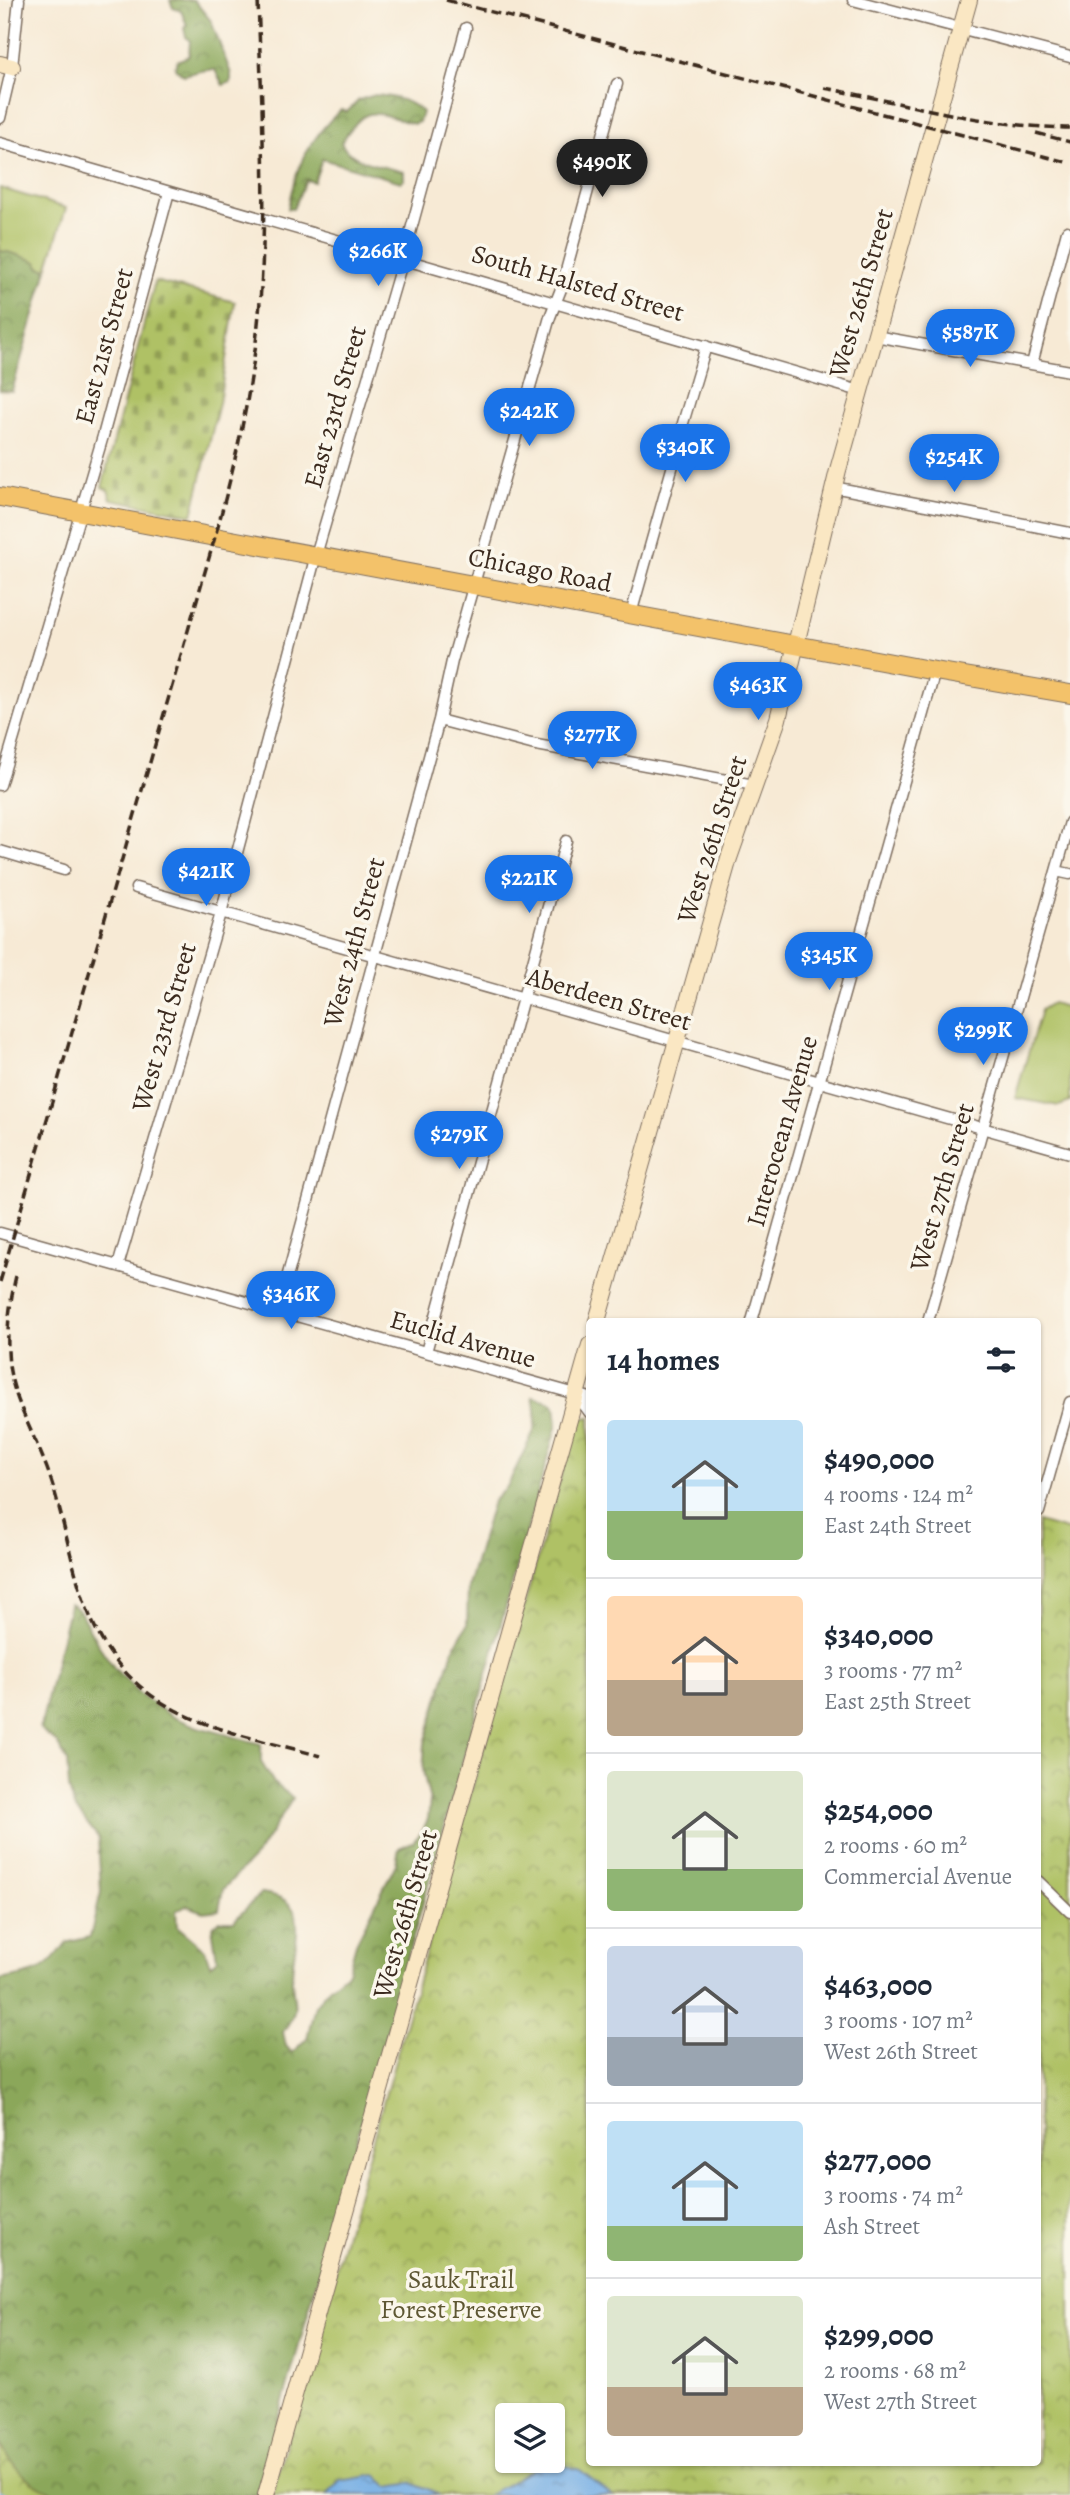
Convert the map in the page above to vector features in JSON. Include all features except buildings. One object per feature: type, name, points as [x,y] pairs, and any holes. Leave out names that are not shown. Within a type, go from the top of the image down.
[{"type":"main road","name":"Chicago Road","points":[[0,497],[1070,694]]},
{"type":"street","points":[[0,118],[6,65],[19,0]]},
{"type":"street","points":[[853,0],[1070,57]]},
{"type":"street","name":"West 26th Street","points":[[598,1318],[729,858],[778,719],[833,488],[970,0]]},
{"type":"street","name":"East 23rd Street","points":[[316,555],[403,259],[466,28]]},
{"type":"street","name":"West 24th Street","points":[[278,1311],[439,720],[452,661],[617,84]]},
{"type":"street","name":"South Halsted Street","points":[[0,143],[860,391]]},
{"type":"street","name":"East 21st Street","points":[[0,785],[81,512],[169,192]]},
{"type":"street","points":[[1032,364],[1067,231]]},
{"type":"street","points":[[875,336],[1070,371]]},
{"type":"street","points":[[631,614],[706,346]]},
{"type":"street","points":[[833,488],[1070,533]]},
{"type":"street","name":"West 23rd Street","points":[[118,1266],[221,913],[316,555]]},
{"type":"street","name":"Interocean Avenue","points":[[753,1318],[935,671]]},
{"type":"street","points":[[439,720],[531,744],[754,785]]},
{"type":"street","name":"West 27th Street","points":[[929,1318],[1070,822]]},
{"type":"street","points":[[426,1352],[566,841]]},
{"type":"street","points":[[0,851],[64,870]]},
{"type":"street","points":[[1056,870],[1070,874]]},
{"type":"street","name":"Aberdeen Street","points":[[136,888],[1070,1153]]},
{"type":"street","name":"Euclid Avenue","points":[[0,1233],[583,1396]]},
{"type":"street","name":"West 26th Street","points":[[266,2495],[583,1396],[586,1374]]},
{"type":"street","points":[[1041,1505],[1070,1402]]},
{"type":"street","points":[[1041,1884],[1070,1912]]},
{"type":"green space","points":[[170,0],[194,0],[211,21],[231,74],[231,82],[223,85],[215,70],[184,75],[175,68],[177,61],[189,56],[190,40],[186,37],[184,28],[187,25],[181,11],[173,8]]},
{"type":"green space","points":[[375,95],[412,104],[422,112],[419,122],[414,124],[372,114],[358,121],[341,143],[346,150],[360,159],[404,172],[404,180],[401,182],[322,159],[314,182],[306,180],[293,209],[288,209],[299,167],[321,131],[341,110],[347,112],[359,100]]},
{"type":"green space","points":[[0,188],[66,208],[47,269],[39,267],[37,262],[0,251]]},
{"type":"green space","points":[[0,251],[28,258],[37,262],[39,267],[47,269],[12,391],[0,390]]},
{"type":"green space","points":[[155,281],[235,302],[219,403],[192,515],[111,499],[108,490],[102,487]]},
{"type":"green space","points":[[1052,1003],[1070,1008],[1070,1102],[1059,1106],[1015,1098],[1041,1010]]},
{"type":"green space","points":[[533,1397],[549,1401],[555,1406],[557,1424],[257,2495],[0,2495],[0,1980],[38,1970],[52,1961],[66,1943],[90,1937],[101,1892],[98,1837],[74,1807],[67,1761],[57,1743],[40,1729],[70,1604],[79,1610],[115,1669],[144,1698],[175,1718],[261,1744],[261,1762],[274,1783],[293,1798],[258,1853],[223,1889],[219,1910],[203,1912],[186,1905],[176,1911],[177,1926],[205,1950],[210,1965],[217,1959],[212,1927],[220,1921],[234,1921],[261,1893],[278,1897],[289,1904],[297,1925],[292,1980],[295,2007],[283,2032],[286,2046],[292,2053],[307,2038],[315,2006],[329,1988],[348,1972],[356,1943],[396,1864],[399,1848],[413,1842],[428,1819],[430,1801],[423,1771],[425,1743],[453,1650],[467,1625],[468,1586],[493,1501],[507,1487],[535,1429],[536,1410]]},
{"type":"green space","name":"Sauk Trail Forest Preserve","points":[[586,1418],[586,2466],[1041,2466],[1041,1523],[1070,1531],[1070,2495],[272,2495],[577,1419]]},
{"type":"green space","points":[[0,2446],[26,2477],[61,2495],[0,2495]]},
{"type":"water","points":[[565,2465],[580,2470],[612,2495],[488,2495],[526,2473],[565,2473]]},
{"type":"water","points":[[376,2475],[389,2487],[412,2483],[439,2495],[327,2495],[340,2481]]},
{"type":"waterway","points":[[0,2492],[5,2495]]},
{"type":"railway","points":[[0,1282],[215,537],[243,421],[260,306],[264,219],[258,0]]},
{"type":"railway","points":[[446,0],[1070,163]]},
{"type":"railway","points":[[824,88],[977,119],[1070,128]]},
{"type":"railway","points":[[1036,133],[1070,142]]},
{"type":"railway","points":[[16,1276],[8,1331],[12,1379],[49,1474],[80,1589],[103,1642],[120,1666],[162,1703],[228,1731],[320,1756]]}]
